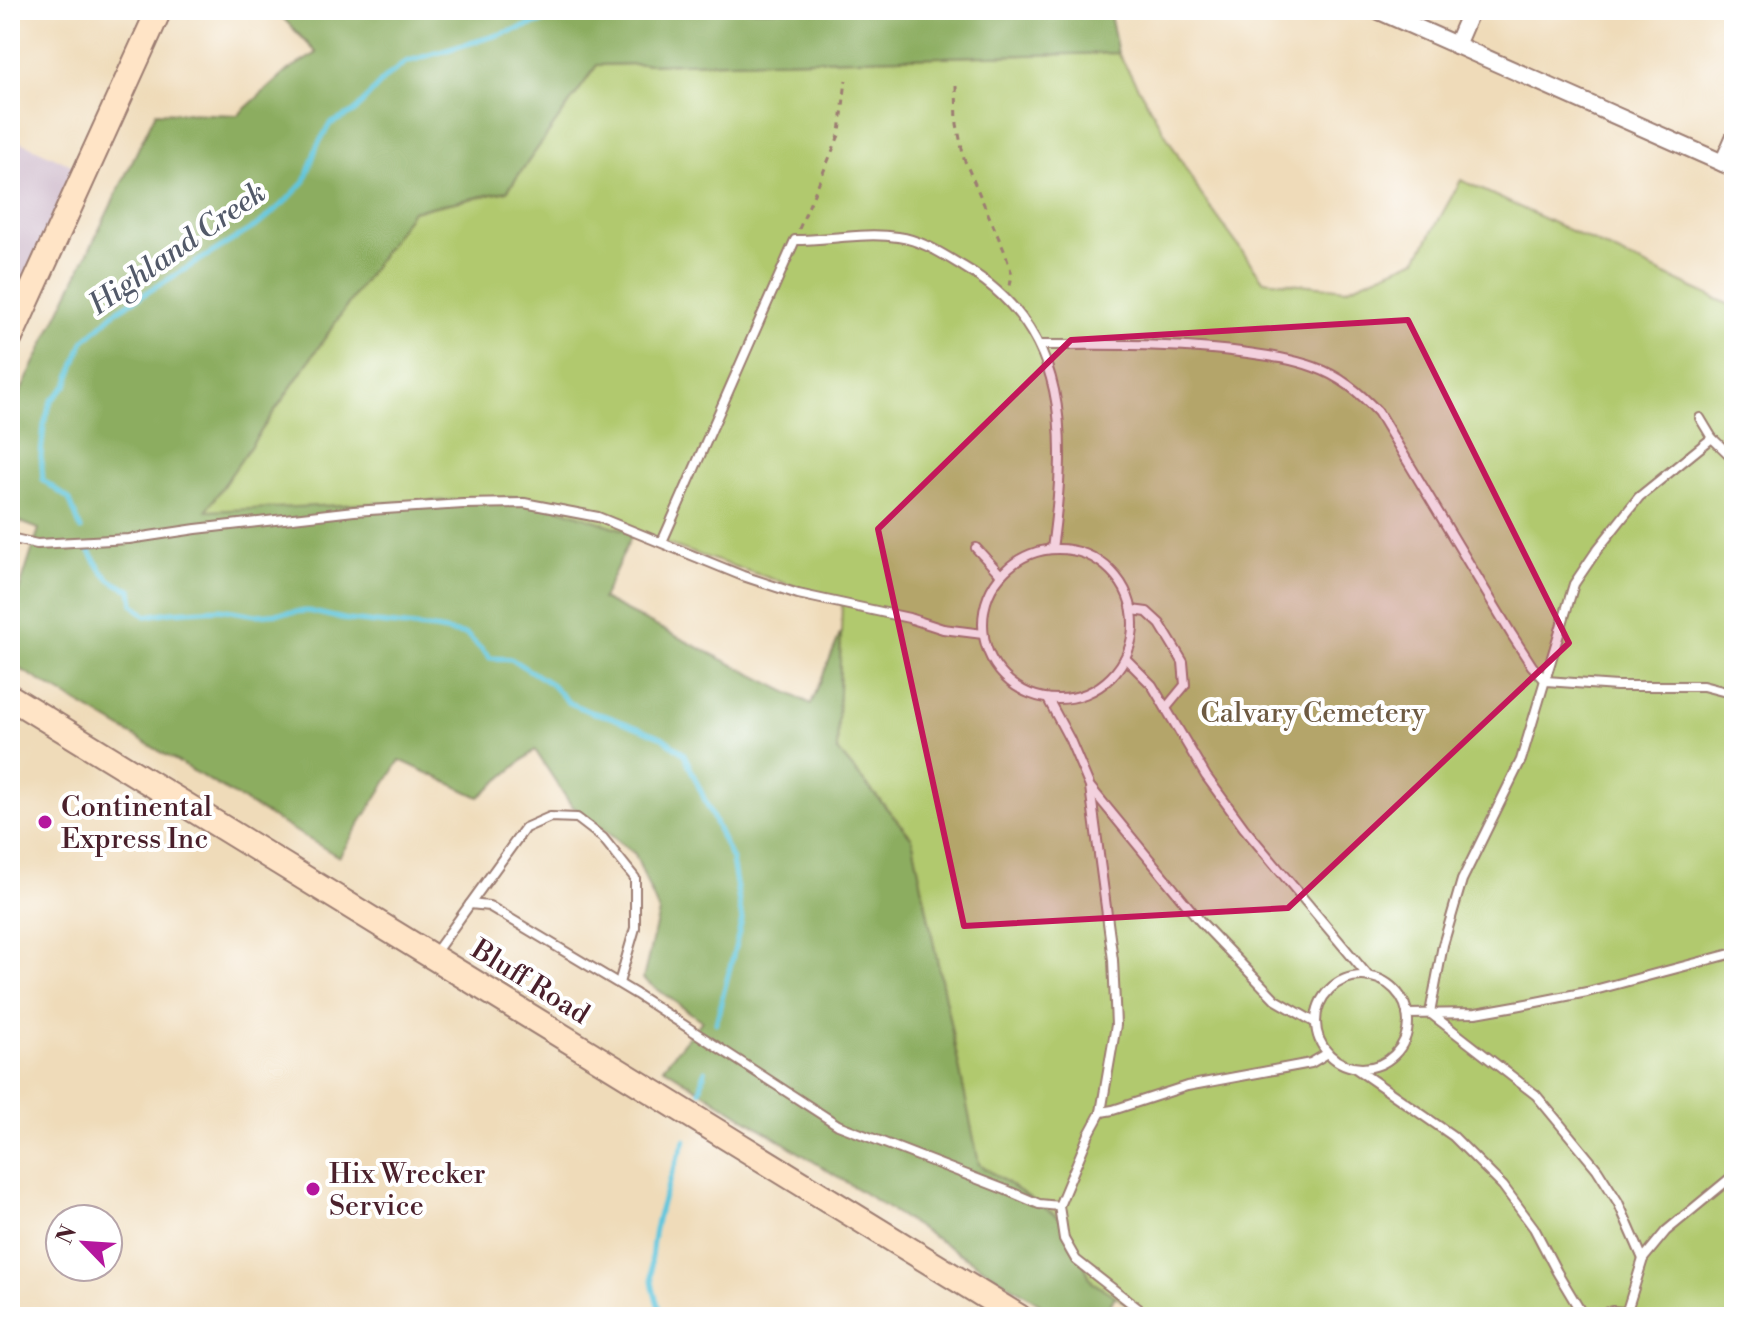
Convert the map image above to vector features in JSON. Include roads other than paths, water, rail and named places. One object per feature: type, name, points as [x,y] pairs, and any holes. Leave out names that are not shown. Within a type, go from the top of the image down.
[{"type":"main road","points":[[10,338],[159,10]]},
{"type":"main road","name":"Bluff Road","points":[[10,697],[1019,1317]]},
{"type":"street","points":[[1377,10],[1729,165],[1734,138]]},
{"type":"street","points":[[1456,45],[1471,10]]},
{"type":"lane","points":[[662,542],[795,240],[860,235],[901,237],[932,248],[981,277],[1015,306],[1040,345],[1051,379],[1061,436],[1059,497],[1052,549]]},
{"type":"lane","points":[[1040,345],[1158,345],[1227,350],[1287,358],[1316,368],[1355,388],[1378,412],[1512,635],[1546,681],[1617,686],[1703,686],[1734,694]]},
{"type":"lane","points":[[1700,418],[1712,438],[1734,459]]},
{"type":"lane","points":[[1430,1013],[1443,945],[1462,880],[1521,760],[1574,584],[1639,497],[1712,438]]},
{"type":"lane","points":[[10,538],[37,544],[129,539],[354,511],[524,503],[598,517],[743,576],[798,594],[909,618],[943,629],[983,634]]},
{"type":"lane","points":[[976,548],[1001,575]]},
{"type":"lane","points":[[1052,549],[1074,550],[1094,558],[1111,571],[1124,589],[1132,610],[1133,626],[1125,658],[1115,673],[1085,694],[1067,699],[1048,699],[1025,692],[1005,677],[991,657],[983,634],[984,613],[990,593],[1001,575],[1033,553],[1052,549]]},
{"type":"lane","points":[[1132,610],[1147,612],[1160,624],[1183,662],[1185,685],[1166,708]]},
{"type":"lane","points":[[1125,658],[1152,685],[1206,776],[1244,828],[1369,977]]},
{"type":"lane","points":[[1048,699],[1090,787],[1113,960],[1116,1025],[1101,1112],[1059,1206],[1064,1239],[1076,1260],[1149,1317]]},
{"type":"lane","points":[[1090,787],[1221,943],[1276,1000],[1316,1023]]},
{"type":"lane","points":[[433,956],[525,828],[550,817],[577,818],[603,838],[635,878],[635,928],[619,983]]},
{"type":"lane","points":[[470,904],[489,906],[619,983],[838,1125],[1039,1204],[1059,1206]]},
{"type":"lane","points":[[1407,1014],[1476,1013],[1534,1003],[1734,953]]},
{"type":"lane","points":[[1355,1068],[1371,1067],[1386,1061],[1398,1051],[1406,1037],[1406,1007],[1389,984],[1376,978],[1347,978],[1334,985],[1318,1009],[1316,1023],[1319,1039],[1328,1053],[1340,1063],[1355,1068],[1453,1136],[1503,1186],[1534,1228],[1586,1317],[1612,1311],[1625,1314],[1643,1259],[1666,1231],[1734,1175]]},
{"type":"lane","points":[[1430,1013],[1536,1095],[1597,1169],[1618,1202],[1643,1259]]},
{"type":"lane","points":[[1101,1112],[1187,1086],[1311,1063],[1328,1053]]},
{"type":"waterway","name":"Highland Creek","points":[[81,529],[69,499],[43,480],[41,456],[44,425],[51,401],[67,385],[83,342],[115,312],[259,224],[287,200],[305,181],[317,146],[330,124],[354,112],[385,78],[406,62],[582,10]]},
{"type":"waterway","name":"Highland Creek","points":[[88,548],[105,574],[115,583],[131,590],[133,604],[146,616],[220,609],[256,615],[308,611],[348,620],[467,635],[490,658],[511,659],[551,684],[568,702],[662,737],[684,754],[732,860],[742,920],[716,1023]]},
{"type":"waterway","name":"Highland Creek","points":[[700,1091],[705,1071]]},
{"type":"waterway","name":"Highland Creek","points":[[662,1317],[653,1287],[652,1250],[659,1212],[685,1140]]},
{"type":"place","name":"Continental Express Inc","points":[[45,822]]},
{"type":"place","name":"Hix Wrecker Service","points":[[313,1189]]},
{"type":"park label","name":"Calvary Cemetery","points":[[1313,712]]}]
